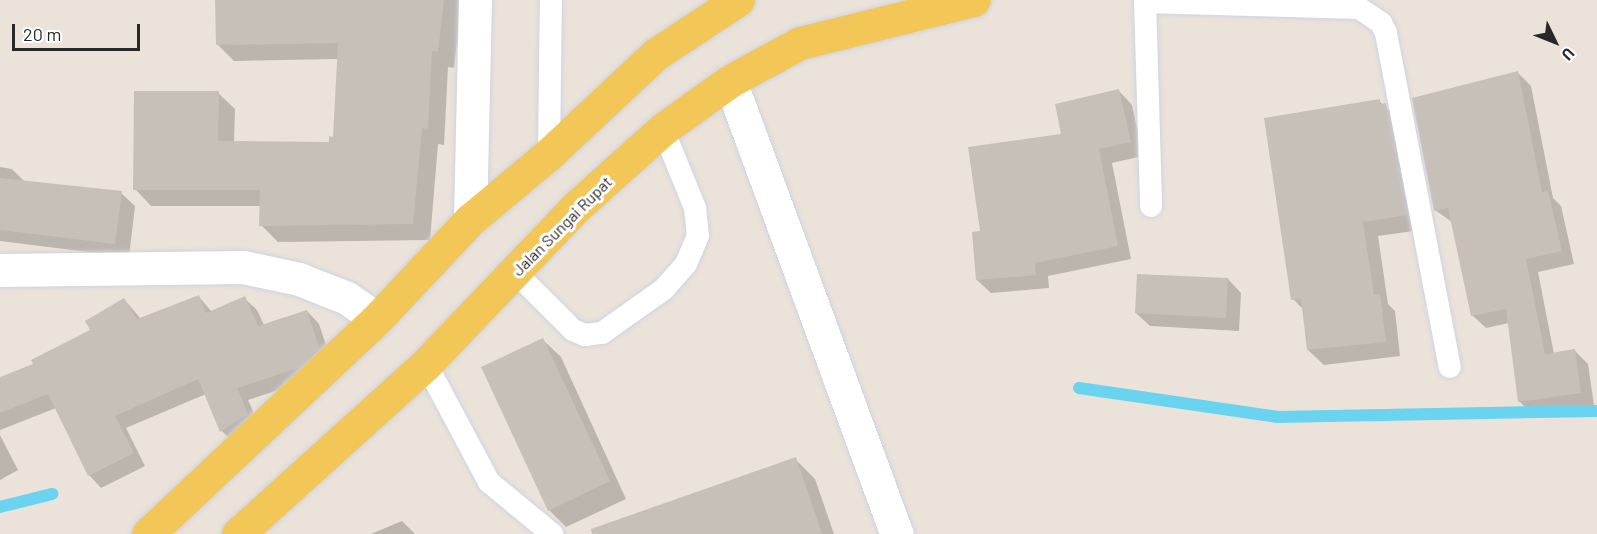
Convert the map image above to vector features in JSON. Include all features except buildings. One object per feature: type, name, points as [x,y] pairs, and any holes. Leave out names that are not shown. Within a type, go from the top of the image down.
[{"type":"main road","points":[[148,534],[377,319],[470,220],[549,154],[656,54],[738,0]]},
{"type":"main road","name":"Jalan Sungai Rupat","points":[[238,534],[426,364],[516,273],[576,207],[663,129],[730,81],[800,42],[974,0]]},
{"type":"street","points":[[470,220],[475,0]]},
{"type":"street","points":[[730,81],[897,534]]},
{"type":"street","points":[[0,270],[243,267],[299,279],[347,298],[377,319]]},
{"type":"lane","points":[[549,154],[551,0]]},
{"type":"lane","points":[[1151,206],[1145,1],[1359,8],[1381,23],[1386,33],[1450,367]]},
{"type":"lane","points":[[516,273],[573,330],[585,335],[602,333],[664,288],[686,264],[698,236],[695,208],[663,129]]},
{"type":"lane","points":[[426,364],[489,482],[552,534]]},
{"type":"waterway","points":[[1079,388],[1278,417],[1597,411]]},
{"type":"waterway","points":[[0,507],[52,494]]}]
